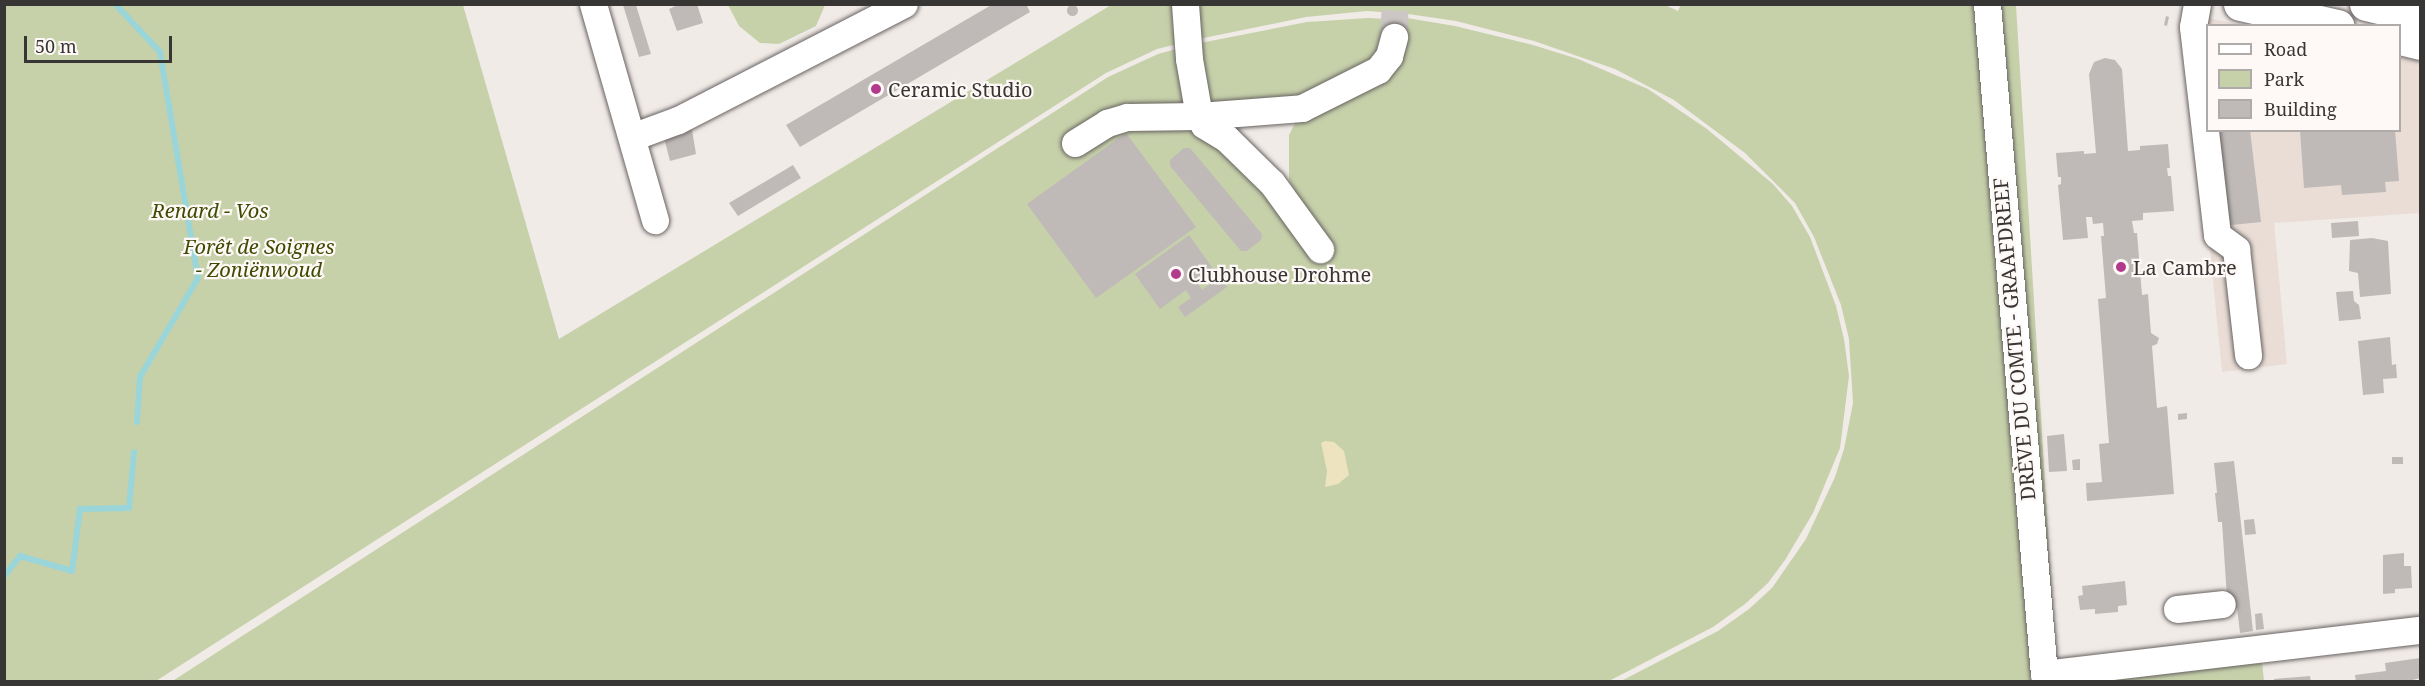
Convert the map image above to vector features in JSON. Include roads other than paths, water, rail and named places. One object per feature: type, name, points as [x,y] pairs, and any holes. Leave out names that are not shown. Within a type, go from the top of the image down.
[{"type":"main road","points":[[2366,4],[2421,17]]},
{"type":"main road","points":[[2242,12],[2324,24]]},
{"type":"main road","points":[[2401,39],[2421,43]]},
{"type":"street","points":[[593,4],[655,220]]},
{"type":"street","points":[[632,137],[678,120],[904,4]]},
{"type":"street","points":[[1185,4],[1189,59],[1199,116],[1204,125],[1226,138],[1272,183],[1320,249]]},
{"type":"street","name":"DRÈVE DU COMTE - GRAAFDREEF","points":[[1987,4],[2044,674],[2421,630]]},
{"type":"street","points":[[2197,4],[2193,27],[2217,235],[2236,249],[2248,355]]},
{"type":"street","points":[[1076,143],[1107,123],[1127,117],[1199,116],[1302,108],[1378,70],[1389,56],[1394,37]]},
{"type":"street","points":[[2177,609],[2222,604]]},
{"type":"waterway","points":[[115,4],[160,52],[198,278],[140,377],[137,422]]},
{"type":"waterway","points":[[4,576],[20,556],[72,571],[80,509],[129,508],[134,452]]},
{"type":"tunnel","points":[[1394,37],[1395,4]]},
{"type":"place","name":"Ceramic Studio","points":[[876,89]]},
{"type":"place","name":"La Cambre","points":[[2121,267]]},
{"type":"place","name":"Clubhouse Drohme","points":[[1176,274]]},
{"type":"park label","name":"Renard - Vos","points":[[210,210]]},
{"type":"park label","name":"Forêt de Soignes - Zoniënwoud","points":[[259,258]]}]
